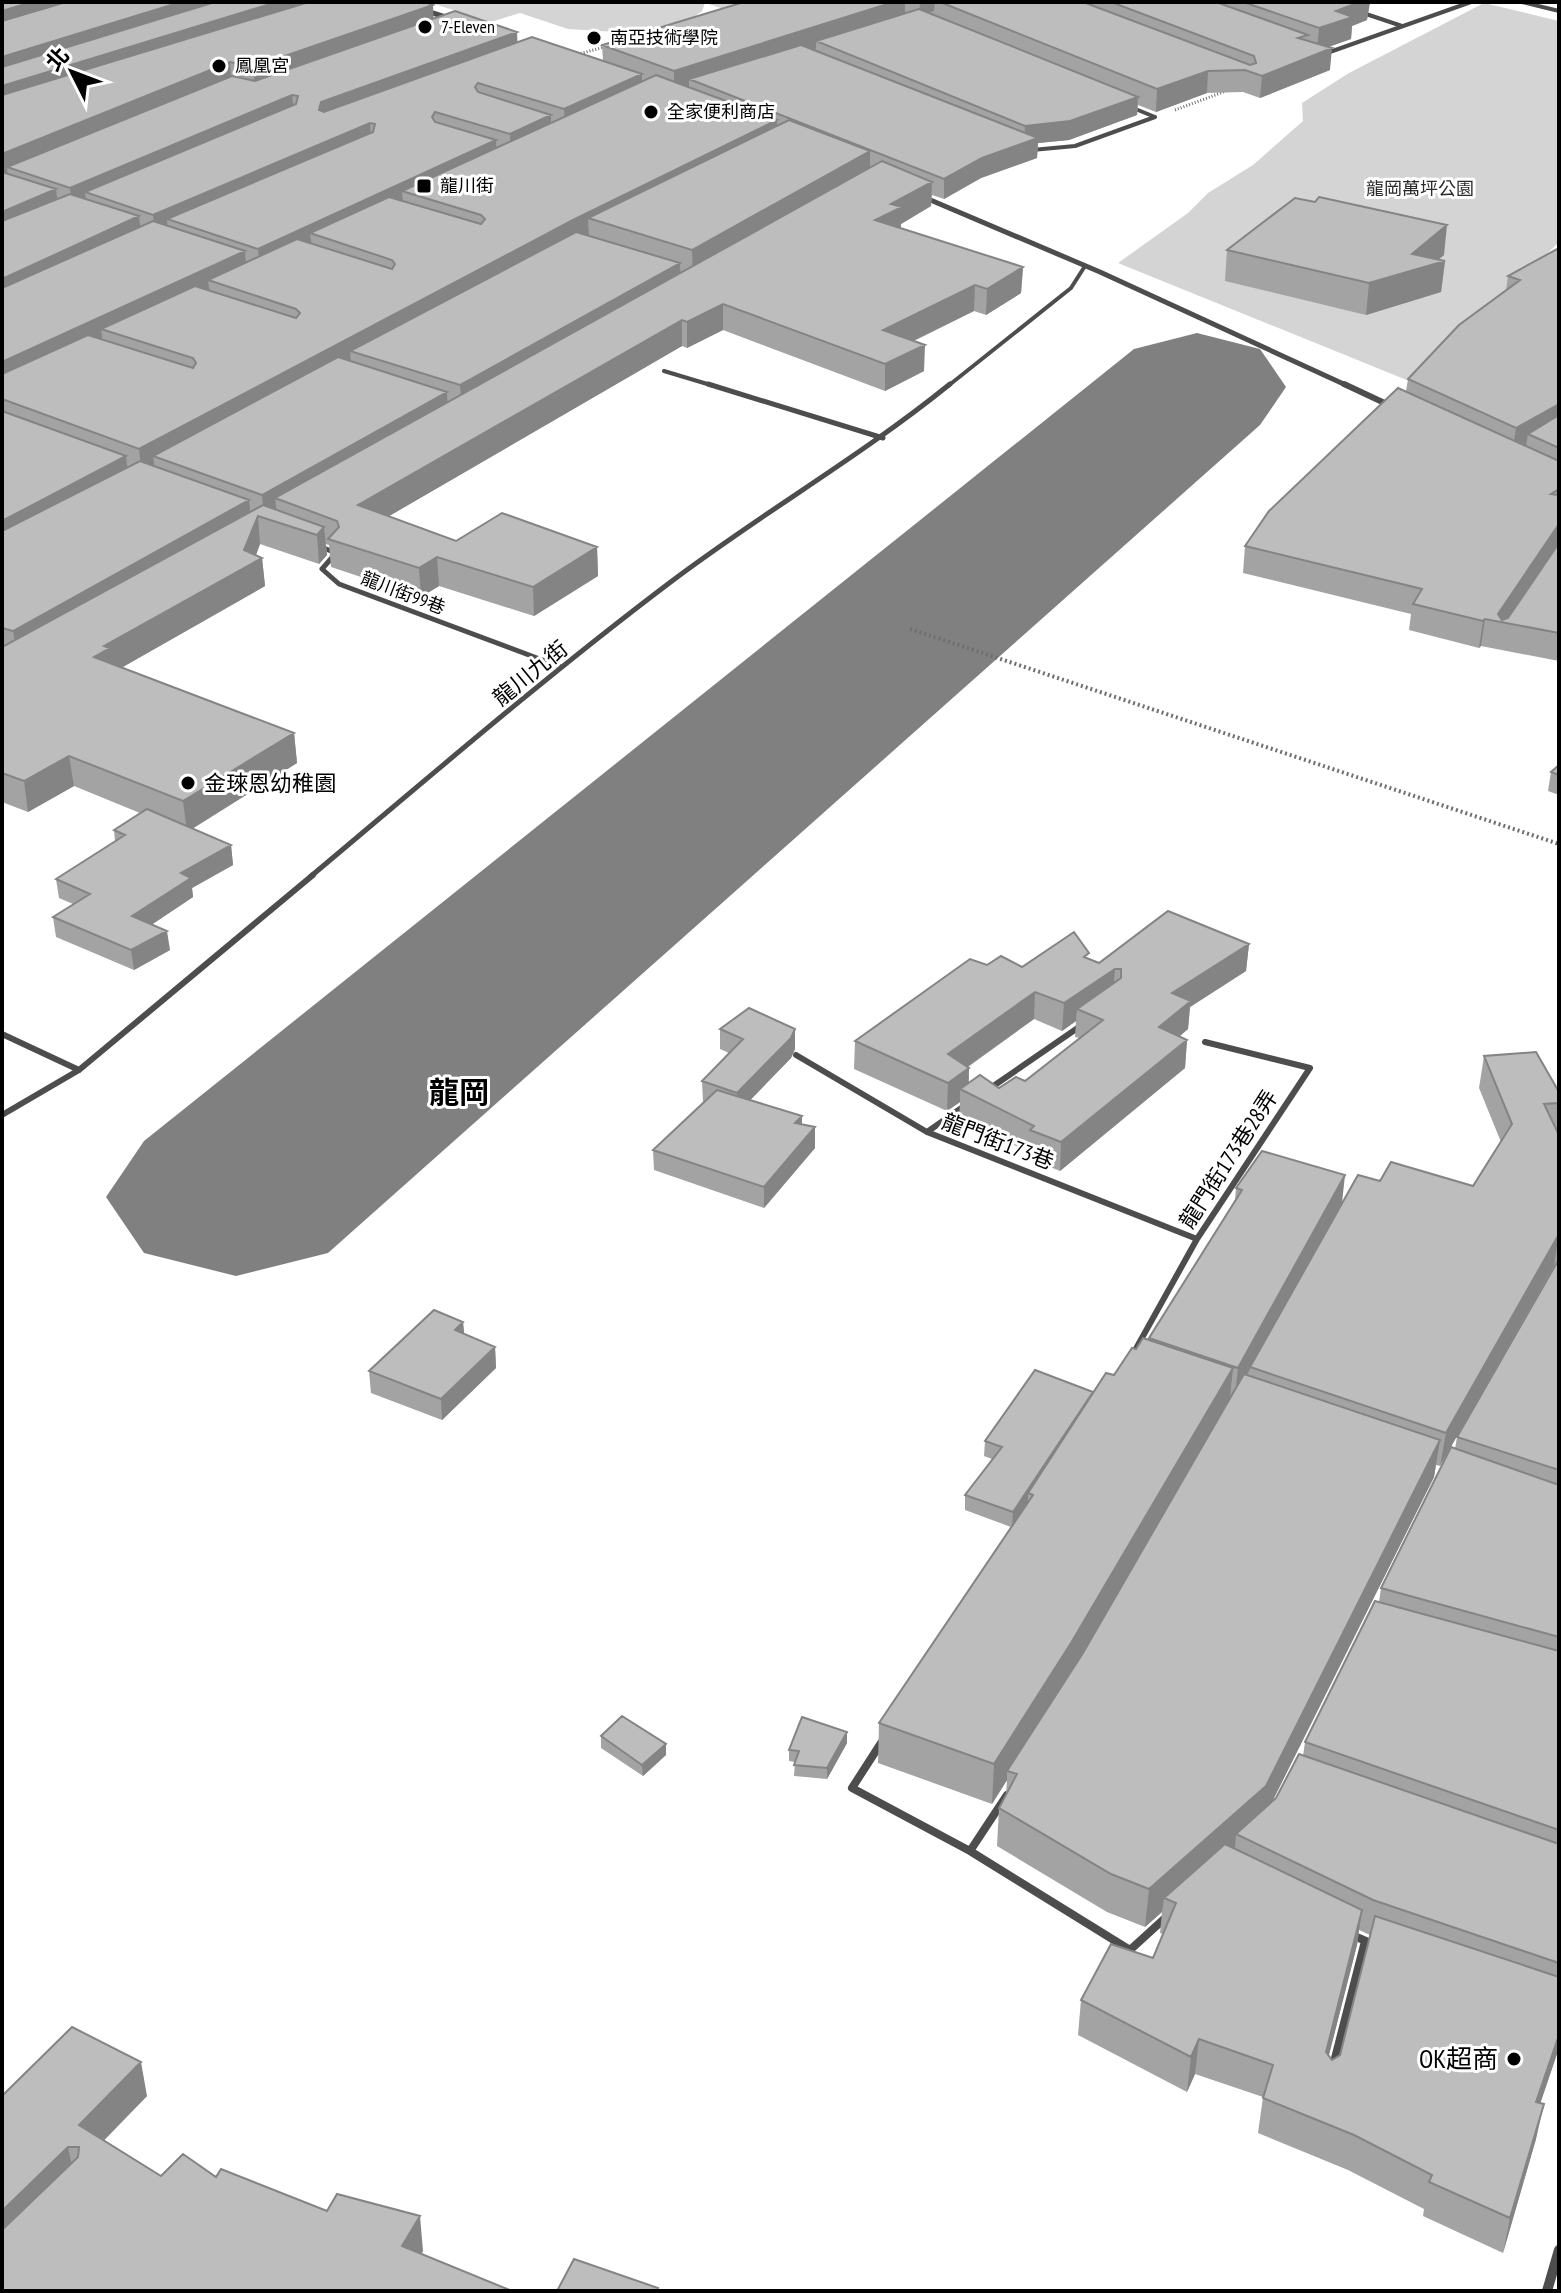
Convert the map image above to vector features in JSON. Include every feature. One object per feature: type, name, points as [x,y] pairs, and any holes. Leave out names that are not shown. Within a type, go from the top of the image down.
[{"type":"street","points":[[411,6],[462,22]]},
{"type":"street","points":[[917,194],[1085,266],[1402,411]]},
{"type":"street","points":[[1547,2291],[1559,2250]]},
{"type":"lane","points":[[1317,56],[1471,2]]},
{"type":"lane","points":[[1522,2],[1559,11]]},
{"type":"lane","points":[[1360,12],[1404,27]]},
{"type":"lane","points":[[448,28],[462,22]]},
{"type":"lane","points":[[1126,105],[1155,117]]},
{"type":"lane","points":[[1023,150],[1055,151],[1075,146],[1155,117]]},
{"type":"lane","name":"龍川九街","points":[[2,1115],[79,1070],[561,667],[670,582],[883,438],[1071,288],[1085,266]]},
{"type":"lane","points":[[664,371],[883,438]]},
{"type":"lane","name":"龍川街99巷","points":[[306,542],[336,553],[322,569],[339,584],[561,667]]},
{"type":"lane","points":[[927,1132],[1091,1019]]},
{"type":"lane","points":[[2,1034],[79,1070]]},
{"type":"lane","name":"龍門街173巷28弄","points":[[1126,1366],[1197,1239],[1310,1068],[1205,1042]]},
{"type":"lane","name":"龍門街173巷","points":[[796,1055],[927,1132],[1197,1239]]},
{"type":"lane","points":[[886,1735],[852,1788],[970,1851],[1130,1950],[1175,1910]]},
{"type":"lane","points":[[970,1851],[1010,1790]]},
{"type":"lane","points":[[1338,1928],[1380,1946]]},
{"type":"lane","points":[[1332,2073],[1365,1941]]},
{"type":"path","points":[[567,58],[613,44]]},
{"type":"path","points":[[1155,117],[1236,88]]},
{"type":"path","points":[[910,629],[1559,844]]},
{"type":"green space","name":"南亞技術學院","points":[[428,2],[742,3],[724,9],[705,3],[702,11],[691,19],[633,33],[568,29],[520,13],[491,22]]},
{"type":"green space","name":"龍岡萬坪公園","points":[[1484,3],[1559,21],[1559,242],[1414,383],[1118,263],[1188,213],[1208,193],[1253,165],[1303,121],[1302,103],[1349,73]]},
{"type":"building","points":[[2,2],[32,2],[2,11]]},
{"type":"building","points":[[66,2],[181,2],[2,57],[2,21]]},
{"type":"building","points":[[215,2],[277,2],[2,86],[2,67]]},
{"type":"building","points":[[309,2],[425,2],[433,5],[253,67],[230,62],[2,154],[2,95]]},
{"type":"building","points":[[744,2],[894,2],[674,71],[602,45]]},
{"type":"building","points":[[940,2],[1083,2],[1250,65],[1256,63],[1254,56],[1111,2],[1216,2],[1308,35],[1298,38],[1332,48],[1262,76],[1245,70],[1208,71],[1157,89]]},
{"type":"building","points":[[1243,2],[1360,2],[1336,11],[1353,17],[1319,28]]},
{"type":"building","points":[[919,9],[1138,97],[1070,121],[1025,126],[816,41]]},
{"type":"building","points":[[455,11],[517,32],[321,102],[319,110],[324,112],[532,37],[642,74],[564,109],[478,83],[475,87],[478,92],[551,115],[510,134],[435,112],[432,117],[435,122],[496,140],[258,249],[167,219],[373,132],[375,124],[370,123],[153,215],[85,192],[296,104],[298,96],[292,95],[70,188],[7,167],[232,76],[255,81]]},
{"type":"building","points":[[801,45],[1038,138],[982,158],[944,179],[689,79]]},
{"type":"building","points":[[656,75],[777,120],[573,220],[139,449],[2,399],[2,374],[88,335],[193,368],[196,363],[193,358],[101,329],[195,286],[296,318],[300,313],[296,309],[208,280],[297,239],[392,269],[395,264],[392,260],[310,233],[389,197],[481,224],[485,219],[481,215],[402,191]]},
{"type":"building","points":[[789,120],[870,151],[692,250],[588,218]]},
{"type":"building","points":[[882,161],[932,182],[891,204],[902,207],[875,220],[1023,267],[987,289],[975,285],[883,330],[925,345],[885,364],[723,304],[687,322],[682,320],[358,505],[456,541],[502,513],[597,547],[533,587],[437,557],[419,568],[328,539],[339,527],[337,521],[275,498]]},
{"type":"building","points":[[2,172],[56,189],[2,212]]},
{"type":"building","points":[[70,194],[139,216],[2,279],[2,221]]},
{"type":"building","points":[[1319,197],[1447,225],[1412,254],[1445,261],[1369,283],[1227,250],[1295,198],[1315,202]]},
{"type":"building","points":[[153,221],[245,251],[2,362],[2,288]]},
{"type":"building","points":[[576,232],[680,263],[460,385],[350,351]]},
{"type":"building","points":[[1559,248],[1559,404],[1516,428],[1408,379],[1459,325],[1520,280],[1508,276]]},
{"type":"building","points":[[338,357],[447,392],[262,495],[153,456]]},
{"type":"building","points":[[1398,388],[1559,461],[1559,489],[1551,494],[1559,495],[1559,524],[1498,614],[1502,620],[1508,618],[1559,543],[1559,633],[1483,621],[1413,604],[1422,589],[1245,546],[1269,511]]},
{"type":"building","points":[[2,411],[126,456],[2,521]]},
{"type":"building","points":[[1559,415],[1559,448],[1528,434]]},
{"type":"building","points":[[140,461],[249,500],[13,631],[2,628],[2,531]]},
{"type":"building","points":[[263,505],[324,527],[317,535],[258,516],[244,550],[262,558],[104,646],[110,648],[94,657],[294,733],[183,801],[69,756],[24,781],[2,773],[2,647]]},
{"type":"building","points":[[147,809],[231,845],[181,873],[191,878],[132,916],[167,931],[131,950],[53,917],[90,894],[56,879],[125,835],[114,830]]},
{"type":"building","points":[[1168,911],[1249,944],[1172,993],[1191,1001],[1159,1027],[1187,1040],[1061,1142],[1030,1130],[1034,1126],[960,1089],[980,1075],[999,1088],[1016,1077],[1025,1081],[1103,1020],[1077,1009],[1121,978],[1121,969],[1115,969],[1064,1003],[1035,992],[948,1054],[969,1068],[948,1083],[855,1041],[970,959],[987,965],[1001,956],[1022,967],[1074,932],[1089,953],[1084,957],[1099,963]]},
{"type":"building","points":[[749,1008],[795,1029],[791,1038],[737,1093],[702,1081],[743,1039],[720,1029]]},
{"type":"building","points":[[1536,1052],[1559,1092],[1559,1103],[1544,1104],[1559,1135],[1559,1234],[1446,1433],[1250,1367],[1358,1175],[1380,1181],[1391,1162],[1473,1186],[1512,1124],[1484,1056]]},
{"type":"building","points":[[717,1090],[802,1116],[795,1123],[815,1127],[764,1187],[653,1150]]},
{"type":"building","points":[[1262,1151],[1345,1175],[1238,1368],[1149,1338],[1242,1190],[1236,1188]]},
{"type":"building","points":[[1559,1259],[1559,1470],[1457,1437]]},
{"type":"building","points":[[434,1310],[463,1322],[455,1330],[495,1347],[441,1399],[369,1371]]},
{"type":"building","points":[[1143,1338],[1233,1368],[1071,1643],[994,1764],[879,1723],[1033,1495],[1028,1493],[1106,1373],[1114,1375],[1132,1348],[1136,1349]]},
{"type":"building","points":[[1035,1370],[1093,1392],[1013,1512],[965,1495],[1002,1447],[985,1441]]},
{"type":"building","points":[[1244,1374],[1440,1440],[1266,1786],[1149,1889],[1111,1874],[999,1808],[1017,1774],[1007,1771],[1083,1653]]},
{"type":"building","points":[[1451,1447],[1559,1485],[1559,1637],[1381,1588]]},
{"type":"building","points":[[1375,1601],[1559,1651],[1559,1830],[1305,1742]]},
{"type":"building","points":[[622,1716],[666,1744],[642,1765],[601,1736]]},
{"type":"building","points":[[802,1717],[847,1732],[827,1768],[794,1765],[799,1751],[789,1750]]},
{"type":"building","points":[[1299,1754],[1559,1844],[1559,1963],[1373,1900],[1236,1834],[1276,1798]]},
{"type":"building","points":[[1225,1844],[1362,1910],[1326,2052],[1332,2060],[1340,2055],[1375,1916],[1559,1977],[1559,2035],[1536,2102],[1544,2104],[1510,2218],[1429,2182],[1432,2175],[1354,2135],[1263,2098],[1273,2065],[1199,2039],[1191,2057],[1081,2000],[1111,1944],[1153,1958],[1176,1903],[1164,1898]]},
{"type":"building","points":[[72,2027],[141,2062],[79,2125],[161,2176],[183,2154],[216,2177],[221,2169],[327,2211],[337,2194],[420,2216],[402,2246],[512,2291],[2,2291],[2,2230],[78,2157],[79,2147],[68,2147],[2,2211],[2,2096]]},
{"type":"building","points":[[574,2259],[658,2288],[656,2291],[557,2291]]},
{"type":"runway","points":[[236,1197],[1197,387]]},
{"type":"place","name":"7-Eleven","points":[[425,27]]},
{"type":"place","name":"南亞技術學院","points":[[594,38]]},
{"type":"place","name":"鳳凰宮","points":[[219,66]]},
{"type":"place","name":"全家便利商店","points":[[651,112]]},
{"type":"place","name":"龍川街","points":[[424,186]]},
{"type":"place","name":"金琜恩幼稚園","points":[[188,783]]},
{"type":"place","name":"OK超商","points":[[1514,2059]]},
{"type":"district","name":"龍岡","points":[[459,1093]]}]
